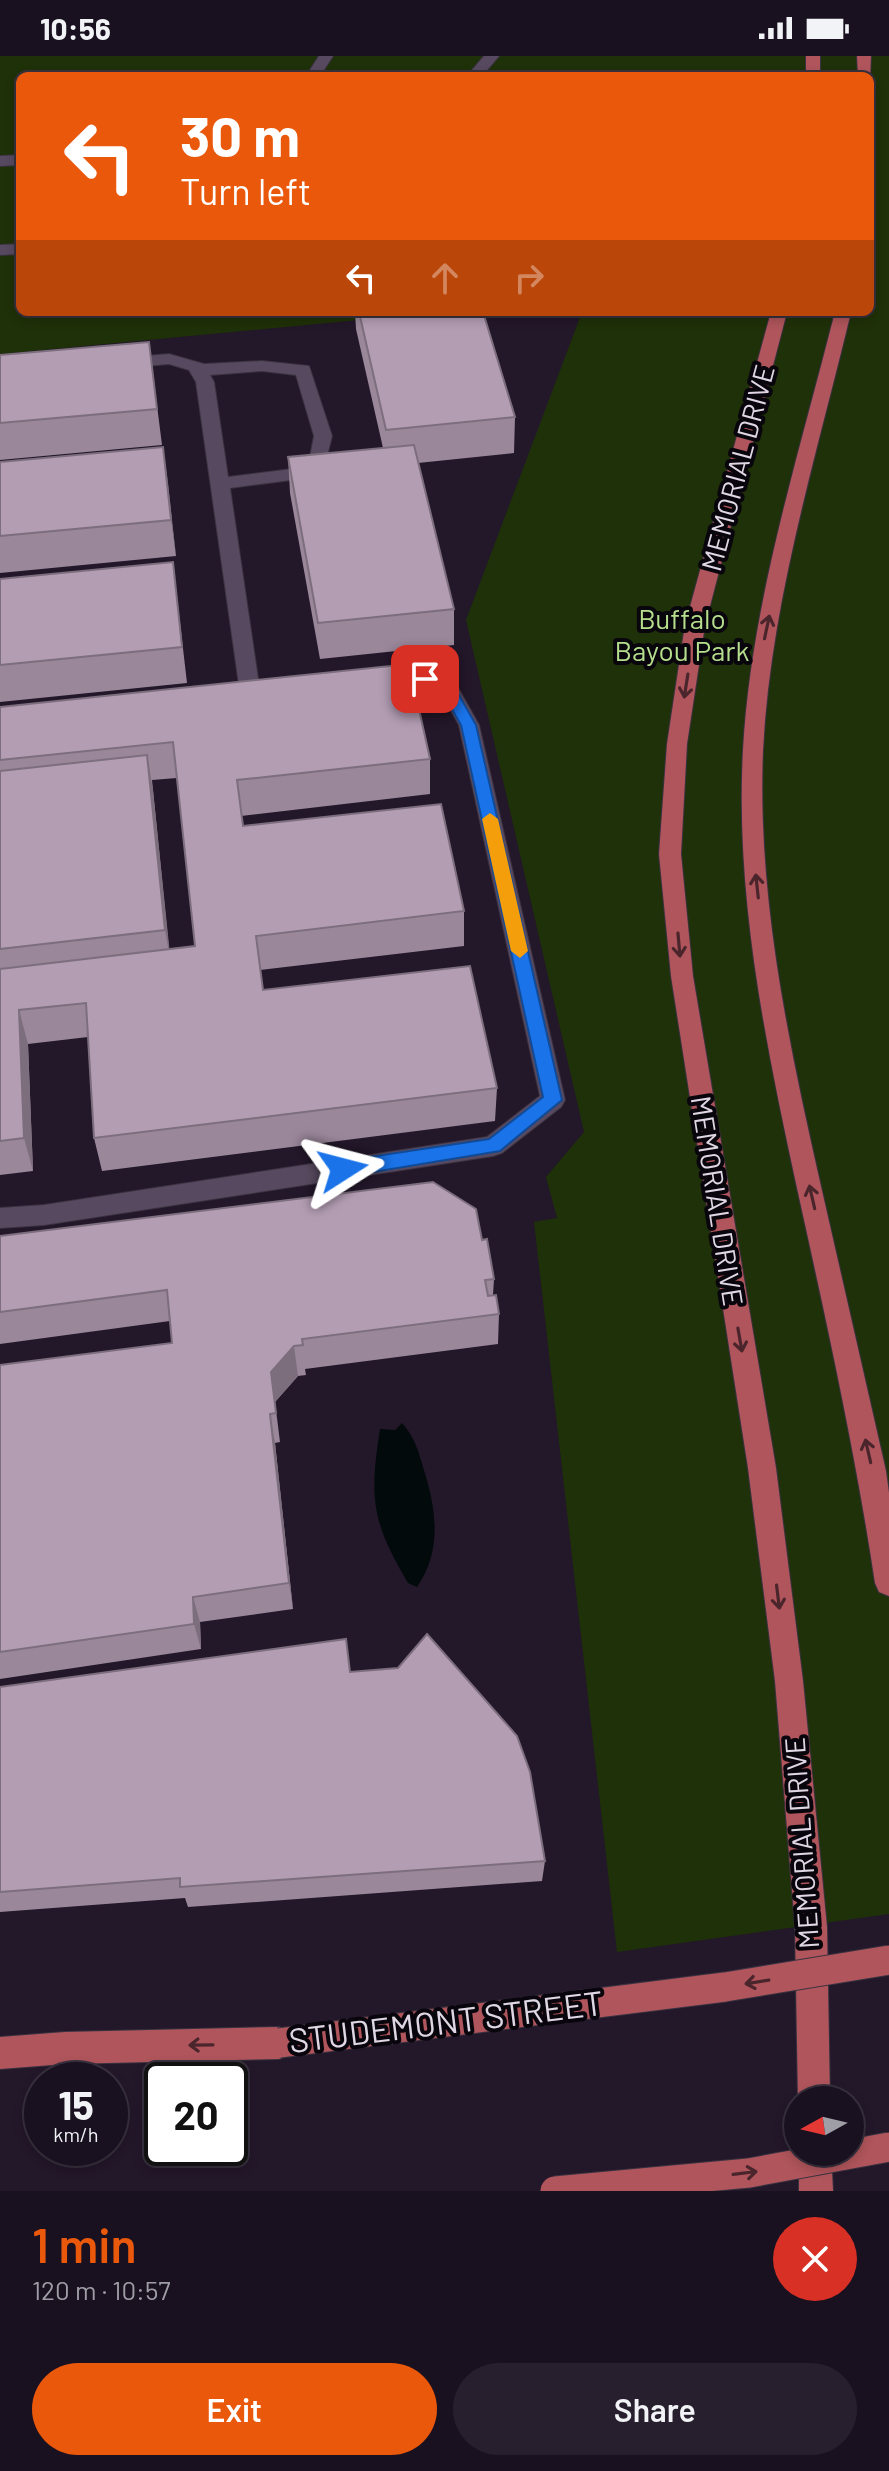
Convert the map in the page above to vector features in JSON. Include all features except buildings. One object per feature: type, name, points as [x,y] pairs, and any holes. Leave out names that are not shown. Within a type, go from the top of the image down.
[{"type":"main road","name":"MEMORIAL DRIVE","points":[[778,316],[695,625],[677,744],[670,854],[689,1022],[762,1468],[789,1681],[811,1927],[814,2086]]},
{"type":"main road","points":[[842,316],[764,637],[753,751],[754,858],[767,972],[793,1114],[872,1471],[889,1583]]},
{"type":"main road","name":"STUDEMONT STREET","points":[[0,2053],[65,2048],[279,2043],[725,1987],[889,1960]]},
{"type":"main road","points":[[555,2191],[749,2173],[889,2147]]},
{"type":"main road","points":[[815,2166],[816,2191]]},
{"type":"lane","points":[[478,72],[492,56]]},
{"type":"lane","points":[[108,364],[169,359],[196,366],[205,382],[220,484],[242,693],[278,689]]},
{"type":"lane","points":[[198,370],[262,366],[303,370],[323,436],[316,472],[220,484]]},
{"type":"lane","points":[[0,1218],[44,1215],[493,1146],[553,1100],[469,725],[446,684],[404,675],[356,680]]},
{"type":"green space","name":"Buffalo Bayou Park","points":[[0,56],[889,56],[889,1914],[617,1952],[534,1222],[557,1218],[546,1177],[584,1132],[466,620],[580,316],[874,316],[874,72],[16,72],[16,316],[401,316],[0,354]]},
{"type":"shaded area","points":[[402,1423],[418,1450],[434,1513],[431,1558],[417,1587],[408,1583],[396,1562],[376,1509],[375,1474],[380,1429],[395,1430]]},
{"type":"slow traffic","points":[[490,819],[520,951]]},
{"type":"route","points":[[343,1169],[493,1146],[553,1100],[469,725],[446,684],[425,679]]}]
